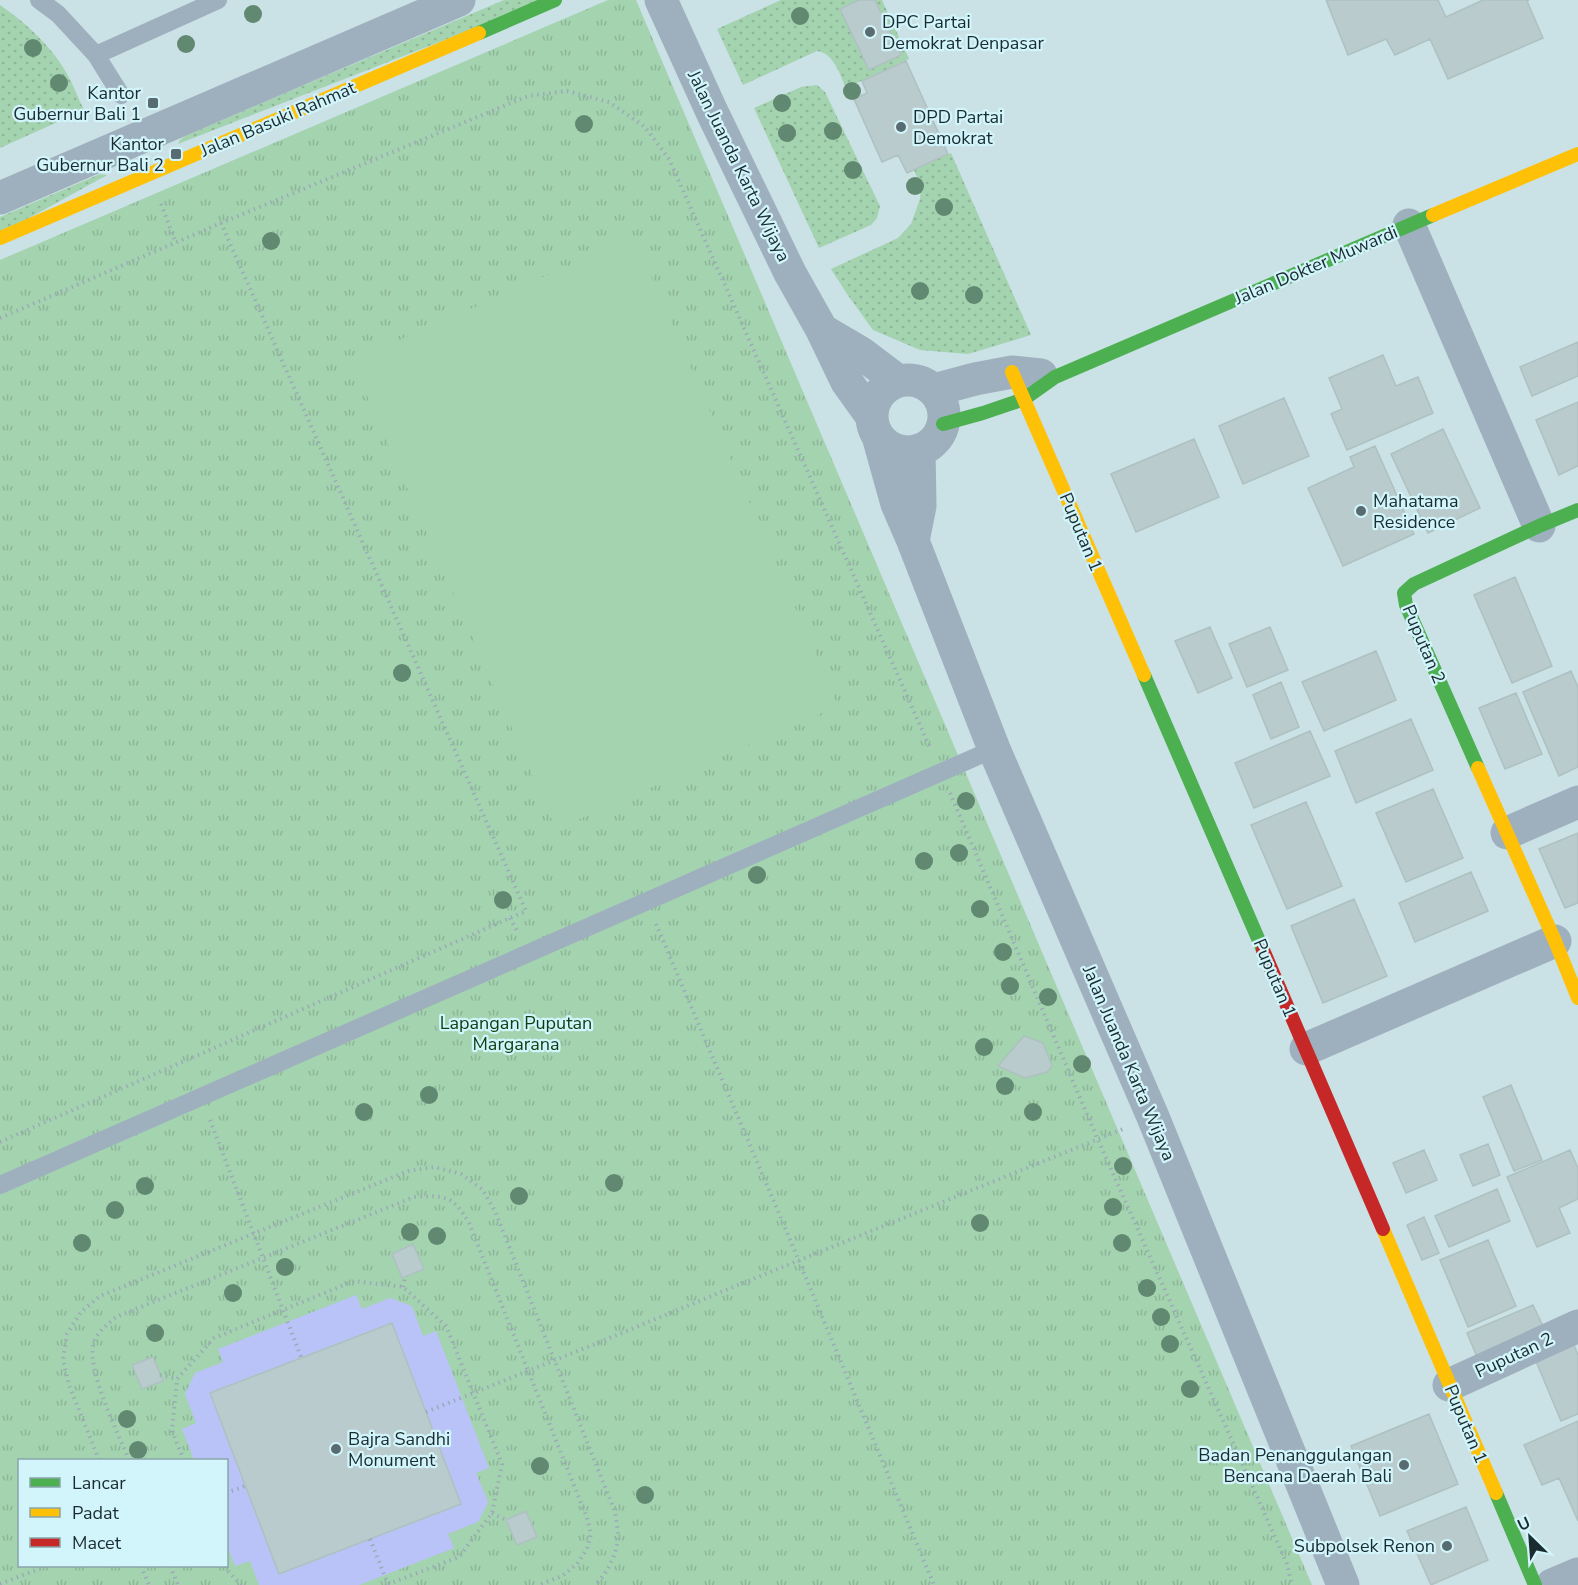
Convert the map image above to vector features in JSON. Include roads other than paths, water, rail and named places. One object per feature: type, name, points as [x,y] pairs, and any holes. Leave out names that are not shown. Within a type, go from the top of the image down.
[{"type":"street","name":"Jalan Basuki Rahmat","points":[[0,198],[459,0]]},
{"type":"street","name":"Jalan Basuki Rahmat","points":[[0,238],[555,0]]},
{"type":"street","name":"Jalan Juanda Karta Wijaya","points":[[661,0],[790,273],[822,330],[847,382],[875,426],[897,504],[994,749],[1153,1118],[1343,1585]]},
{"type":"street","name":"Jalan Dokter Muwardi","points":[[934,390],[975,379],[1018,386],[1055,377],[1578,154]]},
{"type":"street","points":[[1409,225],[1539,526]]},
{"type":"street","points":[[822,330],[861,353],[898,381]]},
{"type":"street","points":[[898,381],[917,381],[926,384],[934,390],[943,406],[945,414],[939,436],[930,445],[919,450],[905,452],[893,449],[884,443],[875,426],[876,399],[882,391],[898,381]]},
{"type":"street","name":"Jalan Dokter Muwardi","points":[[943,424],[983,413],[1018,386]]},
{"type":"street","name":"Puputan 1","points":[[1018,386],[1306,1049],[1534,1585]]},
{"type":"street","points":[[913,541],[920,506],[919,450]]},
{"type":"street","name":"Puputan 2","points":[[1578,510],[1414,584],[1404,592],[1406,605],[1578,998]]},
{"type":"street","points":[[1507,833],[1578,802]]},
{"type":"street","points":[[1306,1049],[1555,941]]},
{"type":"street","name":"Puputan 2","points":[[1449,1385],[1578,1326]]},
{"type":"street","points":[[1552,1585],[1578,1574]]},
{"type":"lane","points":[[39,0],[58,14],[96,55],[120,95]]},
{"type":"lane","points":[[96,55],[188,6],[218,0]]},
{"type":"lane","points":[[0,1185],[994,749]]},
{"type":"water","points":[[356,1295],[362,1309],[390,1298],[412,1306],[423,1336],[436,1331],[489,1468],[476,1473],[488,1502],[478,1522],[448,1534],[454,1548],[359,1585],[259,1585],[250,1561],[235,1566],[228,1548],[228,1459],[194,1459],[182,1429],[196,1423],[185,1394],[195,1373],[223,1362],[218,1349]],"holes":[[[392,1323],[461,1503],[279,1574],[210,1393]]]},
{"type":"place","name":"DPC Partai Demokrat Denpasar","points":[[870,32]]},
{"type":"place","name":"Kantor Gubernur Bali 1","points":[[153,103]]},
{"type":"place","name":"DPD Partai Demokrat","points":[[901,127]]},
{"type":"place","name":"Kantor Gubernur Bali 2","points":[[176,154]]},
{"type":"place","name":"Mahatama Residence","points":[[1361,511]]},
{"type":"place","name":"Bajra Sandhi Monument","points":[[336,1449]]},
{"type":"place","name":"Badan Penanggulangan Bencana Daerah Bali","points":[[1404,1465]]},
{"type":"place","name":"Subpolsek Renon","points":[[1447,1546]]},
{"type":"park label","name":"Lapangan Puputan Margarana","points":[[516,1033]]}]
